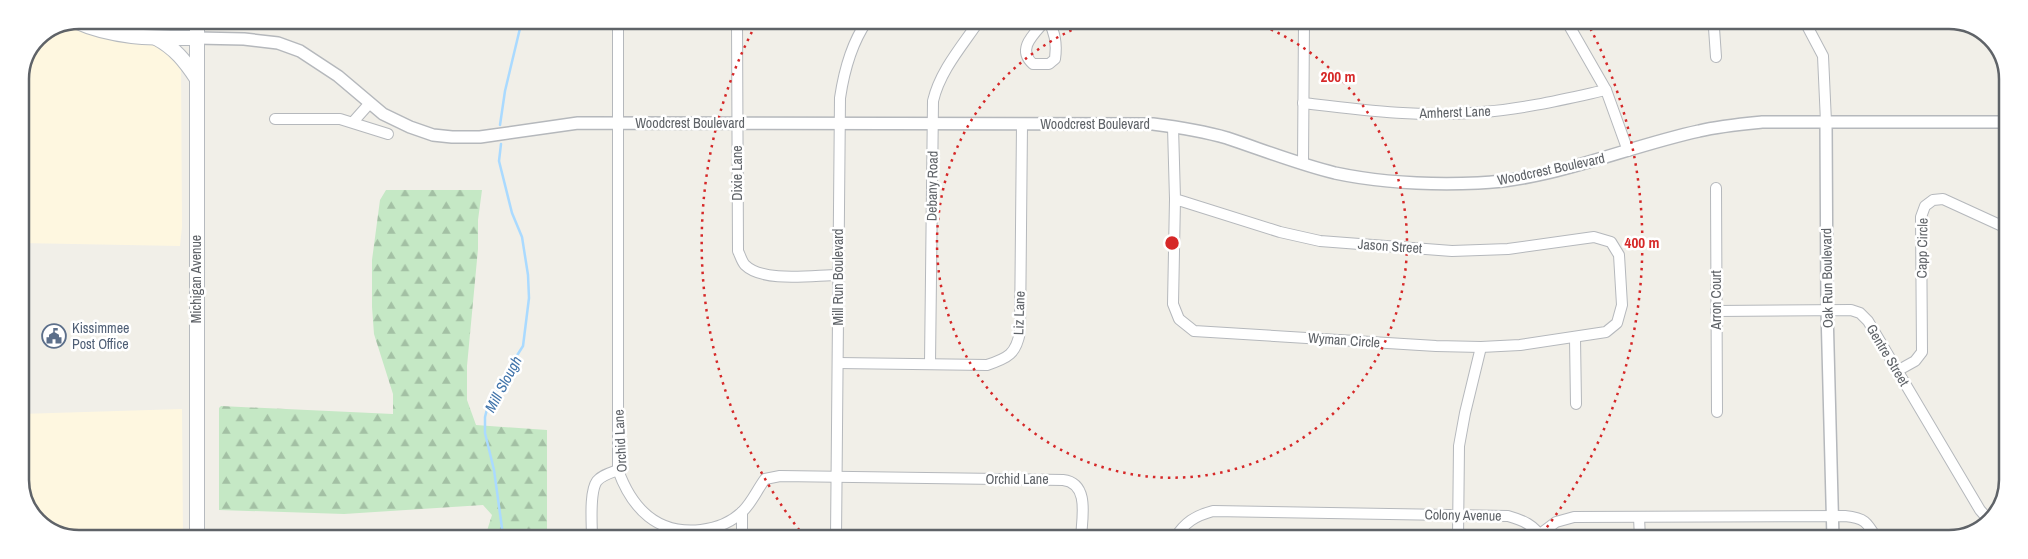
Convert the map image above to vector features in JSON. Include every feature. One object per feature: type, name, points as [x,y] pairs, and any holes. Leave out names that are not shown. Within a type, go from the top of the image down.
[{"type":"main road","points":[[95,29],[135,37],[197,38]]},
{"type":"main road","name":"Michigan Avenue","points":[[197,29],[197,530]]},
{"type":"main road","points":[[156,38],[171,46],[197,79]]},
{"type":"street","name":"Orchid Lane","points":[[618,29],[618,470],[624,488],[641,510],[652,520],[677,530]]},
{"type":"street","name":"Dixie Lane","points":[[737,29],[738,251],[744,264],[755,272],[768,276],[838,275]]},
{"type":"street","name":"Mill Run Boulevard","points":[[836,530],[839,123],[843,78],[861,29]]},
{"type":"street","name":"Debany Road","points":[[930,364],[933,101],[936,87],[943,74],[974,29]]},
{"type":"street","points":[[1303,164],[1304,29]]},
{"type":"street","points":[[1571,29],[1606,90],[1628,151]]},
{"type":"street","points":[[1714,29],[1716,57]]},
{"type":"street","name":"Oak Run Boulevard","points":[[1809,29],[1823,56],[1826,122],[1827,310],[1833,530]]},
{"type":"street","name":"Woodcrest Boulevard","points":[[197,38],[244,39],[278,43],[293,49],[322,64],[383,114],[410,127],[433,135],[452,137],[486,136],[560,125],[618,123],[1152,124],[1225,138],[1303,164],[1335,172],[1405,183],[1481,183],[1515,179],[1553,172],[1699,131],[1736,124],[1762,122],[1999,122]]},
{"type":"street","name":"Amherst Lane","points":[[1303,103],[1369,111],[1430,114],[1482,112],[1546,104],[1606,90]]},
{"type":"street","points":[[353,122],[369,104]]},
{"type":"street","points":[[275,119],[325,117],[353,122],[388,134]]},
{"type":"street","name":"Liz Lane","points":[[838,363],[987,364],[1001,360],[1012,353],[1017,346],[1020,332],[1022,124]]},
{"type":"street","name":"Wyman Circle","points":[[1173,127],[1175,199],[1173,304],[1180,319],[1194,330],[1436,346],[1481,347],[1520,345],[1606,332],[1617,323],[1622,305],[1619,255],[1611,242]]},
{"type":"street","name":"Arron Court","points":[[1716,188],[1717,412]]},
{"type":"street","name":"Jason Street","points":[[1175,199],[1280,232],[1320,241],[1452,251],[1508,249],[1594,237],[1611,242]]},
{"type":"street","name":"Capp Circle","points":[[1897,370],[1915,361],[1922,352],[1921,216],[1925,206],[1932,200],[1944,199],[1999,225]]},
{"type":"street","name":"Gentre Street","points":[[1716,310],[1851,310],[1860,313],[1868,320],[1985,515]]},
{"type":"street","points":[[1575,338],[1576,404]]},
{"type":"street","points":[[1458,530],[1459,446],[1481,347]]},
{"type":"street","points":[[592,530],[592,492],[596,482],[604,475],[618,470]]},
{"type":"street","name":"Orchid Lane","points":[[699,530],[716,528],[742,512],[765,480],[771,477],[1070,481],[1080,489],[1082,497],[1082,530]]},
{"type":"street","name":"Colony Avenue","points":[[1180,530],[1182,526],[1196,516],[1213,511],[1508,516],[1525,521],[1535,530]]},
{"type":"street","points":[[742,512],[742,530]]},
{"type":"street","name":"Colony Avenue","points":[[1547,530],[1556,522],[1574,517],[1833,516],[1857,517],[1865,520],[1871,530]]},
{"type":"street","points":[[1639,517],[1640,530]]},
{"type":"shaded area","points":[[94,29],[155,42],[181,62],[182,227],[180,246],[29,243],[30,69],[37,51],[51,37],[69,30]]},
{"type":"shaded area","points":[[120,29],[193,29],[193,34],[136,33]]},
{"type":"shaded area","points":[[182,409],[183,530],[72,530],[51,522],[39,511],[31,496],[29,483],[29,414]]},
{"type":"green space","points":[[386,190],[482,190],[467,366],[467,400],[476,425],[547,430],[547,530],[487,530],[492,515],[483,505],[344,514],[219,510],[219,408],[221,406],[393,414],[393,394],[374,334],[372,307],[372,260],[380,200]]},
{"type":"waterway","name":"Mill Slough","points":[[500,125],[505,91],[520,29]]},
{"type":"waterway","name":"Mill Slough","points":[[501,144],[499,161],[512,213],[522,237],[528,275],[529,298],[523,346],[487,409],[485,417],[485,433],[494,470],[502,530]]},
{"type":"place","name":"Kissimmee Post Office","points":[[54,336]]}]
